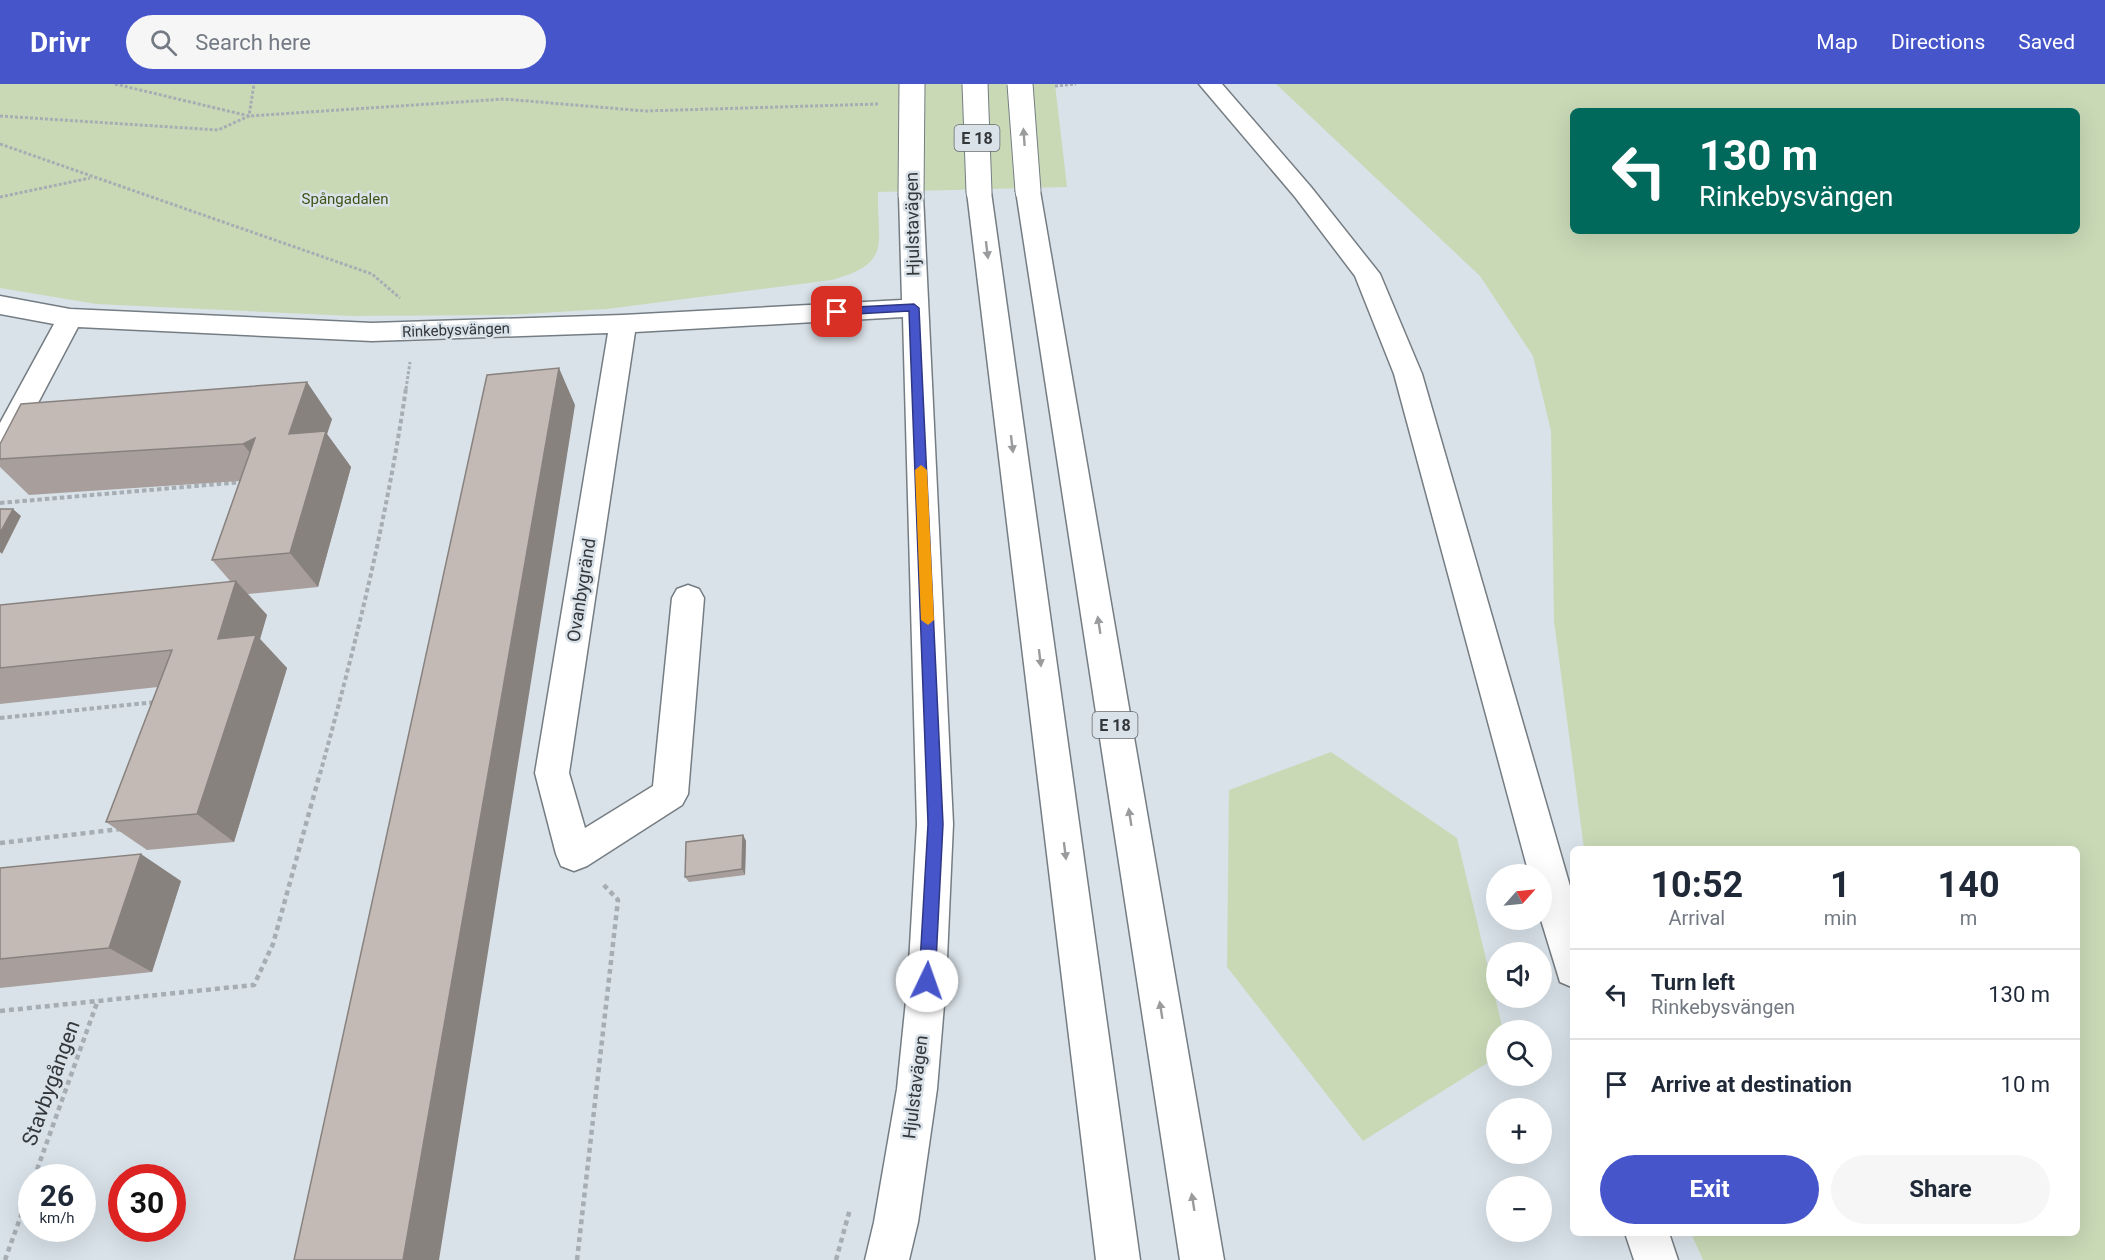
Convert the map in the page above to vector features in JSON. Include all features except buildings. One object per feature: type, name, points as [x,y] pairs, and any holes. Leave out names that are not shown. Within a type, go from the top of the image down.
[{"type":"main road","name":"Hjulstavägen","points":[[887,1260],[896,1222],[917,1089],[927,981],[935,824],[914,308],[911,195],[912,84]]},
{"type":"main road","name":"E 18","points":[[975,84],[979,192],[1118,1260]]},
{"type":"main road","name":"E 18","points":[[1020,84],[1028,191],[1202,1260]]},
{"type":"main road","points":[[1210,84],[1303,192],[1367,274],[1408,374],[1570,955]]},
{"type":"main road","name":"Rinkebysvängen","points":[[0,305],[70,318],[372,332],[623,324],[914,308]]},
{"type":"main road","points":[[0,449],[70,318]]},
{"type":"main road","name":"Ovanbygränd","points":[[574,854],[552,773],[623,324]]},
{"type":"main road","points":[[574,854],[670,794],[688,598]]},
{"type":"main road","points":[[1648,1236],[1656,1260]]},
{"type":"path","points":[[115,84],[249,116],[504,99],[645,111],[860,105]]},
{"type":"path","points":[[249,116],[254,84]]},
{"type":"path","points":[[0,116],[218,130],[249,116]]},
{"type":"path","points":[[0,144],[372,274],[402,300]]},
{"type":"path","points":[[0,197],[92,178]]},
{"type":"path","points":[[0,1011],[254,984],[273,944],[366,594],[401,437],[410,361]]},
{"type":"path","points":[[0,503],[248,482]]},
{"type":"path","points":[[0,718],[166,701]]},
{"type":"path","points":[[0,843],[128,829]]},
{"type":"path","points":[[574,854],[618,900],[577,1260]]},
{"type":"path","name":"Stavbygången","points":[[39,1164],[98,1000]]},
{"type":"path","points":[[836,1260],[851,1207]]},
{"type":"path","points":[[4,1260],[18,1222]]},
{"type":"green space","name":"Spångadalen","points":[[0,84],[1055,84],[1067,187],[878,192],[878,249],[865,266],[851,273],[832,280],[607,309],[506,315],[351,316],[96,304],[0,288]]},
{"type":"green space","points":[[1276,84],[2105,84],[2105,1260],[1703,1260],[1692,1236],[2080,1236],[2080,846],[1584,846],[1554,621],[1551,431],[1533,356],[1480,276]]},
{"type":"green space","points":[[1331,752],[1457,838],[1486,959],[1486,1008],[1498,1008],[1501,1020],[1486,1020],[1486,1064],[1363,1141],[1227,967],[1229,790]]},
{"type":"slow traffic","points":[[921,470],[928,620]]},
{"type":"route","points":[[837,312],[914,308],[935,824],[927,981]]}]
